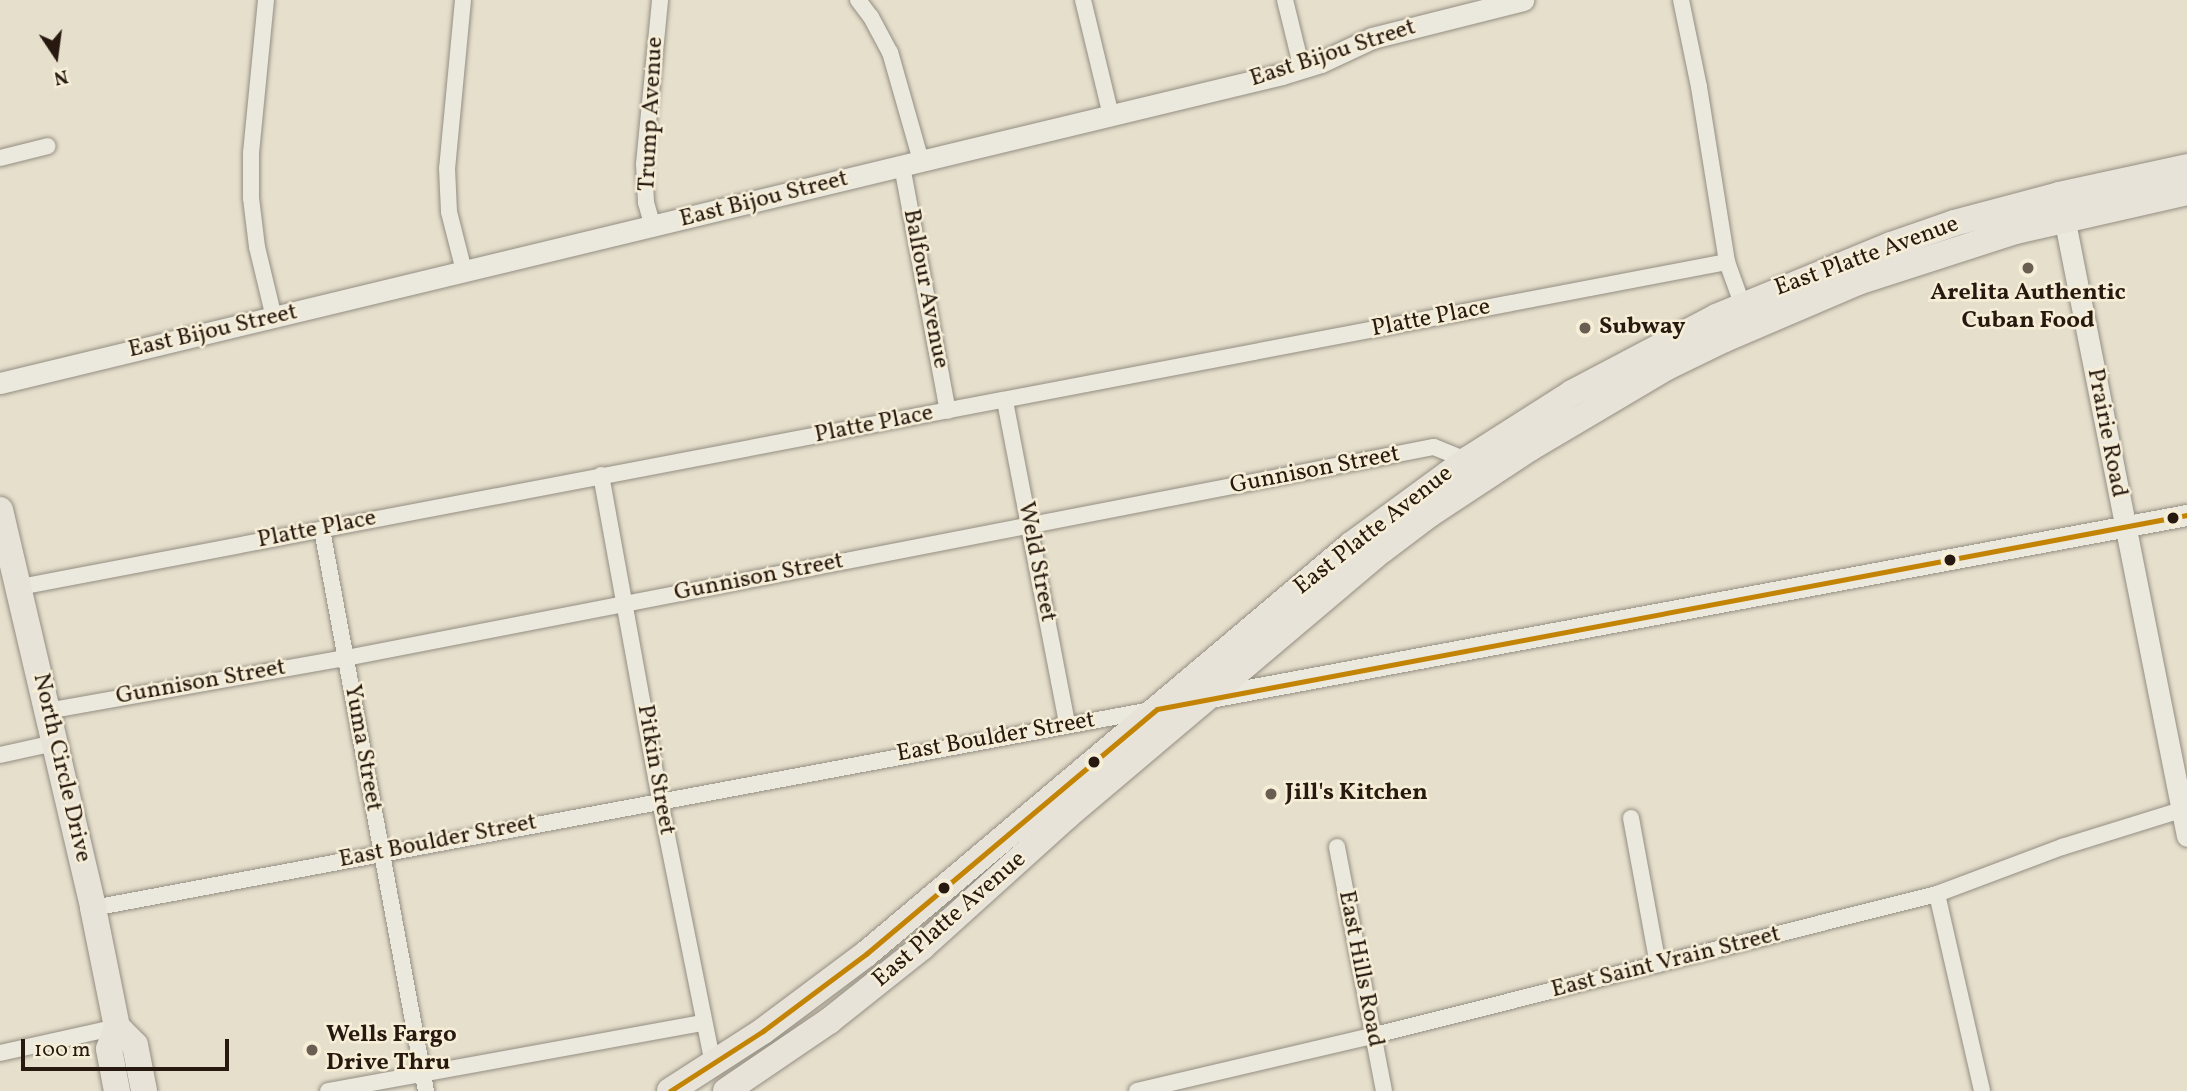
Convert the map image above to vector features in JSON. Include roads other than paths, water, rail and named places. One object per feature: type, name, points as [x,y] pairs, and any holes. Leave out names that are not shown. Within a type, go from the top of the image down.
[{"type":"main road","name":"East Platte Avenue","points":[[2061,206],[2187,167]]},
{"type":"main road","name":"East Platte Avenue","points":[[670,1091],[713,1065],[866,954],[1351,545],[1466,460],[1572,393],[1747,316],[1891,245],[1954,223],[2061,206],[2187,192]]},
{"type":"main road","name":"East Platte Avenue","points":[[726,1091],[822,1026],[922,947],[1067,816],[1204,699],[1430,514],[1521,453],[1667,367],[1747,316]]},
{"type":"main road","points":[[1521,453],[1518,445],[1521,436],[1551,418],[1572,393]]},
{"type":"main road","points":[[1430,514],[1435,497],[1456,483],[1466,460]]},
{"type":"main road","name":"North Circle Drive","points":[[0,510],[93,908],[117,1027],[109,1049],[117,1091]]},
{"type":"main road","name":"North Circle Drive","points":[[117,1027],[135,1045],[144,1091]]},
{"type":"street","points":[[266,0],[251,176],[257,247],[274,318]]},
{"type":"street","points":[[463,0],[447,168],[449,212],[464,271]]},
{"type":"street","name":"Trump Avenue","points":[[653,227],[646,202],[644,164],[660,0]]},
{"type":"street","name":"Balfour Avenue","points":[[858,0],[890,52],[911,164],[948,411]]},
{"type":"street","points":[[1083,0],[1111,116]]},
{"type":"street","points":[[1285,0],[1302,69]]},
{"type":"street","name":"East Bijou Street","points":[[0,383],[1302,69],[1372,38],[1499,3],[1523,0]]},
{"type":"street","points":[[1681,0],[1699,87],[1727,262],[1747,316]]},
{"type":"street","points":[[0,158],[48,146]]},
{"type":"street","name":"Prairie Road","points":[[2061,206],[2184,809],[2187,836]]},
{"type":"street","name":"Platte Place","points":[[20,587],[1727,262]]},
{"type":"street","name":"Weld Street","points":[[1005,401],[1068,723]]},
{"type":"street","name":"Gunnison Street","points":[[47,711],[346,658],[1029,528],[1434,447],[1466,460]]},
{"type":"street","name":"Pitkin Street","points":[[601,475],[660,801],[713,1065]]},
{"type":"street","name":"East Boulder Street","points":[[93,908],[2187,515]]},
{"type":"street","name":"Yuma Street","points":[[322,530],[426,1091]]},
{"type":"street","points":[[1256,655],[1284,683]]},
{"type":"street","points":[[0,755],[54,743]]},
{"type":"street","name":"East Saint Vrain Street","points":[[1137,1091],[1371,1036],[1937,894],[2062,847],[2184,809]]},
{"type":"street","points":[[1631,818],[1658,965]]},
{"type":"street","name":"East Hills Road","points":[[1337,847],[1371,1036],[1384,1091]]},
{"type":"street","points":[[1937,894],[1982,1091]]},
{"type":"street","points":[[328,1091],[703,1023]]},
{"type":"street","points":[[0,1053],[117,1027]]},
{"type":"place","name":"Arelita Authentic Cuban Food","points":[[2028,268]]},
{"type":"place","name":"Subway","points":[[1585,328]]},
{"type":"place","name":"Jill's Kitchen","points":[[1271,794]]},
{"type":"place","name":"Wells Fargo Drive Thru","points":[[312,1050]]}]
